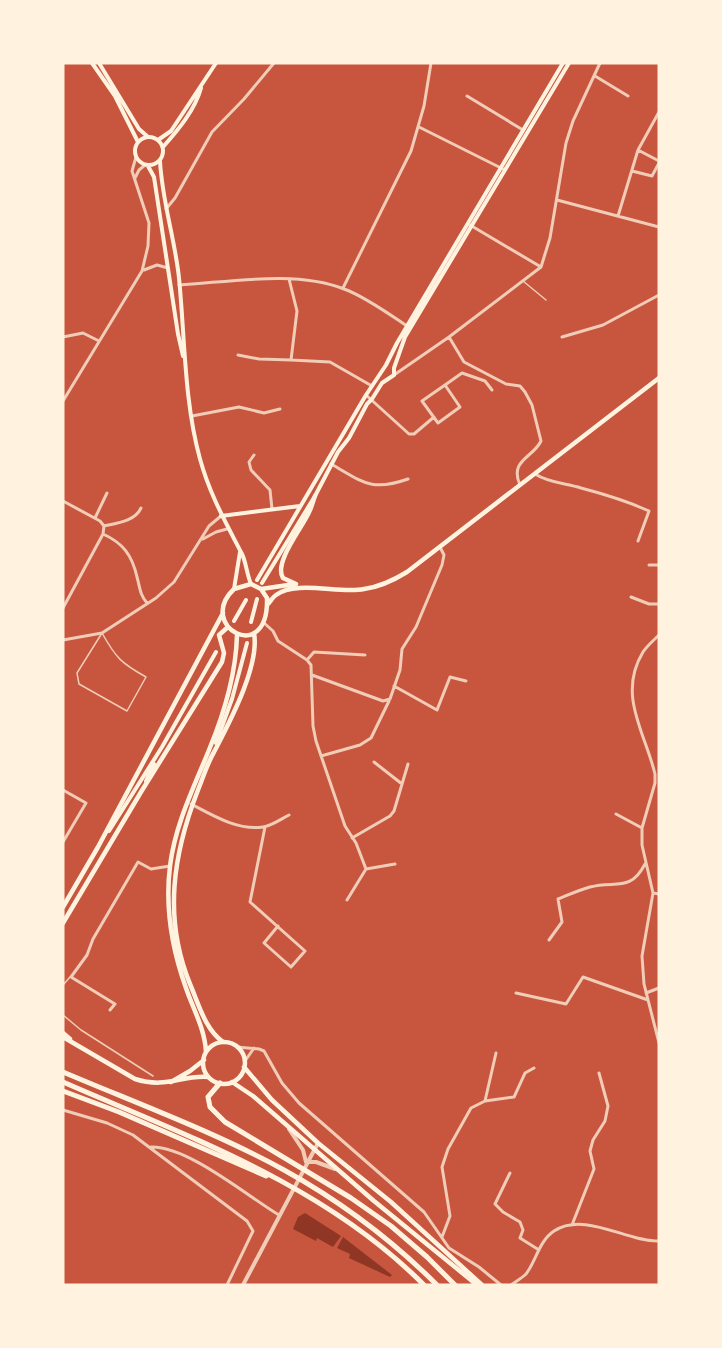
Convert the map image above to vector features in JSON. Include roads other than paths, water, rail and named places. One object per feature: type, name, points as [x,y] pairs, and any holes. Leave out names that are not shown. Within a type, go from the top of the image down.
[{"type":"highway","points":[[63,1072],[284,1170],[362,1220],[437,1285]]},
{"type":"highway","points":[[63,1082],[220,1150],[283,1182],[323,1205],[358,1230],[424,1285]]},
{"type":"highway","points":[[220,1083],[208,1097],[210,1107],[216,1115],[256,1142],[351,1198],[391,1226],[427,1257],[454,1285]]},
{"type":"highway","points":[[63,1091],[119,1112],[283,1182]]},
{"type":"main road","points":[[93,63],[115,96],[138,142]]},
{"type":"main road","points":[[99,63],[139,129],[148,137],[158,140],[163,147],[164,155],[160,161],[147,166]]},
{"type":"main road","points":[[158,140],[171,131],[216,63]]},
{"type":"main road","points":[[503,169],[523,130],[563,63]]},
{"type":"main road","points":[[257,580],[366,395],[382,373],[569,63]]},
{"type":"main road","points":[[163,147],[176,134],[199,97],[202,84]]},
{"type":"main road","points":[[148,137],[138,142],[135,150],[136,157],[147,166],[154,177],[170,269],[178,334],[186,367]]},
{"type":"main road","points":[[160,161],[161,184],[179,285],[192,416],[200,458],[214,502],[243,556],[251,584]]},
{"type":"main road","points":[[261,586],[315,496],[331,464],[346,444],[367,404],[387,378],[394,375],[394,368],[409,327]]},
{"type":"main road","points":[[386,365],[394,368]]},
{"type":"main road","points":[[382,373],[387,378]]},
{"type":"main road","points":[[267,605],[278,594],[289,590],[349,591],[394,580],[659,378]]},
{"type":"main road","points":[[290,526],[315,496]]},
{"type":"main road","points":[[306,589],[283,578],[280,569],[288,549],[310,511],[315,496]]},
{"type":"main road","points":[[221,516],[293,508],[301,505]]},
{"type":"main road","points":[[63,907],[98,847],[223,613],[234,589],[240,552]]},
{"type":"main road","points":[[234,589],[251,584],[261,586],[296,584]]},
{"type":"main road","points":[[223,613],[228,627],[237,635],[249,636],[254,633],[263,622],[267,605],[267,598],[261,586]]},
{"type":"main road","points":[[251,622],[257,599]]},
{"type":"main road","points":[[234,621],[246,600]]},
{"type":"main road","points":[[63,923],[222,662],[224,653],[219,635],[228,627]]},
{"type":"main road","points":[[213,753],[247,679],[255,648],[254,633]]},
{"type":"main road","points":[[208,1077],[204,1066],[206,1052],[202,1028],[179,969],[171,931],[170,866],[187,802],[211,746],[229,690],[237,635]]},
{"type":"main road","points":[[247,643],[232,699],[183,833],[176,861],[175,926],[186,973],[213,1034],[237,1047],[244,1064],[272,1100],[318,1143],[391,1202],[482,1285]]},
{"type":"main road","points":[[98,847],[162,747],[216,652]]},
{"type":"main road","points":[[141,792],[162,747]]},
{"type":"main road","points":[[74,888],[80,896]]},
{"type":"main road","points":[[63,1033],[71,1041]]},
{"type":"main road","points":[[63,1037],[135,1079],[157,1084],[208,1077],[220,1083],[232,1082],[238,1078],[244,1064]]},
{"type":"main road","points":[[206,1052],[224,1042]]},
{"type":"main road","points":[[170,1082],[204,1060]]},
{"type":"main road","points":[[232,1082],[253,1096],[314,1150],[477,1285]]},
{"type":"street","points":[[166,208],[175,198],[212,132],[274,63]]},
{"type":"street","points":[[342,288],[411,151],[419,127],[431,63]]},
{"type":"street","points":[[394,375],[449,337],[541,267],[550,238],[570,132],[600,63]]},
{"type":"street","points":[[595,76],[628,96]]},
{"type":"street","points":[[467,96],[523,130]]},
{"type":"street","points":[[618,216],[638,150],[659,112]]},
{"type":"street","points":[[419,127],[503,169]]},
{"type":"street","points":[[632,171],[652,176],[659,162],[638,150]]},
{"type":"street","points":[[63,401],[142,271],[148,246],[149,223],[132,171],[136,157]]},
{"type":"street","points":[[134,179],[139,170],[147,166]]},
{"type":"street","points":[[557,200],[659,227]]},
{"type":"street","points":[[470,225],[541,267]]},
{"type":"street","points":[[142,271],[157,265],[170,269]]},
{"type":"street","points":[[290,279],[297,311],[291,360]]},
{"type":"street","points":[[179,285],[290,279],[342,288],[409,327]]},
{"type":"street","points":[[562,337],[603,325],[659,295]]},
{"type":"street","points":[[63,337],[83,333],[99,340]]},
{"type":"street","points":[[449,337],[464,362],[506,384],[520,386],[532,405],[541,441],[519,465],[517,474],[520,485]]},
{"type":"street","points":[[238,355],[260,359],[330,362],[372,386]]},
{"type":"street","points":[[445,385],[460,407],[438,423],[422,401],[471,366]]},
{"type":"street","points":[[462,373],[484,381],[492,390]]},
{"type":"street","points":[[366,395],[409,434],[414,434],[434,417]]},
{"type":"street","points":[[192,416],[239,407],[264,413],[280,409]]},
{"type":"street","points":[[254,455],[249,462],[251,470],[270,490],[272,510]]},
{"type":"street","points":[[331,464],[367,485],[393,484],[408,479]]},
{"type":"street","points":[[535,474],[547,481],[578,487],[649,511],[638,541]]},
{"type":"street","points":[[95,518],[107,493]]},
{"type":"street","points":[[63,501],[95,518],[104,526]]},
{"type":"street","points":[[104,526],[138,516],[141,508]]},
{"type":"street","points":[[63,640],[102,633],[174,582],[209,526],[221,516]]},
{"type":"street","points":[[63,608],[103,534],[104,526]]},
{"type":"street","points":[[202,540],[227,529]]},
{"type":"street","points":[[103,534],[118,541],[132,558],[141,596],[147,603]]},
{"type":"street","points":[[321,756],[360,745],[371,738],[390,699],[400,670],[402,649],[416,627],[442,566],[444,555],[440,547]]},
{"type":"street","points":[[649,566],[659,565]]},
{"type":"street","points":[[631,597],[649,604],[659,604]]},
{"type":"street","points":[[263,622],[273,631],[278,641],[311,665],[313,726],[321,756],[345,826],[366,869]]},
{"type":"street","points":[[659,635],[644,652],[633,680],[632,696],[636,719],[655,774],[655,783],[642,828],[642,845],[653,893],[642,956],[646,993],[659,1043]]},
{"type":"street","points":[[654,641],[659,645]]},
{"type":"street","points":[[307,660],[314,652],[365,655]]},
{"type":"street","points":[[312,675],[383,701],[390,699]]},
{"type":"street","points":[[394,686],[437,710],[450,677],[466,681]]},
{"type":"street","points":[[374,762],[402,784]]},
{"type":"street","points":[[352,838],[390,816],[394,811],[408,764]]},
{"type":"street","points":[[63,790],[86,803],[63,842]]},
{"type":"street","points":[[187,802],[224,820],[247,828],[265,827],[289,815]]},
{"type":"street","points":[[616,814],[642,828]]},
{"type":"street","points":[[265,827],[250,902],[278,926],[305,951],[291,967],[264,943],[278,926]]},
{"type":"street","points":[[110,1010],[115,1004],[70,977],[87,955],[93,939],[138,862],[151,869],[170,866]]},
{"type":"street","points":[[549,940],[562,922],[558,899],[592,886],[626,884],[640,873],[645,862]]},
{"type":"street","points":[[347,900],[366,869],[395,864]]},
{"type":"street","points":[[653,893],[659,894]]},
{"type":"street","points":[[516,993],[566,1004],[583,977],[648,1000]]},
{"type":"street","points":[[646,993],[659,988]]},
{"type":"street","points":[[237,1047],[264,1051],[282,1083],[298,1103],[424,1212],[449,1248],[501,1285]]},
{"type":"street","points":[[244,1064],[254,1048]]},
{"type":"street","points":[[485,1101],[496,1053]]},
{"type":"street","points":[[442,1237],[450,1216],[442,1167],[448,1149],[471,1108],[485,1101],[514,1096],[525,1073],[534,1068]]},
{"type":"street","points":[[572,1225],[594,1169],[590,1151],[593,1140],[604,1121],[608,1106],[599,1073]]},
{"type":"street","points":[[63,1110],[107,1123],[133,1135],[252,1226],[253,1231],[227,1285]]},
{"type":"street","points":[[286,1126],[303,1150],[307,1162]]},
{"type":"street","points":[[243,1285],[318,1143]]},
{"type":"street","points":[[151,1147],[167,1148],[176,1152],[215,1173],[279,1215]]},
{"type":"street","points":[[307,1162],[316,1162],[337,1169]]},
{"type":"street","points":[[510,1173],[495,1204],[503,1212],[520,1222],[523,1230],[520,1238],[539,1250]]},
{"type":"street","points":[[511,1285],[525,1275],[539,1250],[553,1232],[566,1226],[613,1230],[659,1241]]},
{"type":"lane","points":[[523,281],[546,300]]},
{"type":"lane","points":[[102,633],[122,664],[146,677],[127,711],[79,684],[77,673],[102,633]]},
{"type":"lane","points":[[63,985],[70,977]]},
{"type":"lane","points":[[63,1015],[81,1030],[153,1076]]}]
